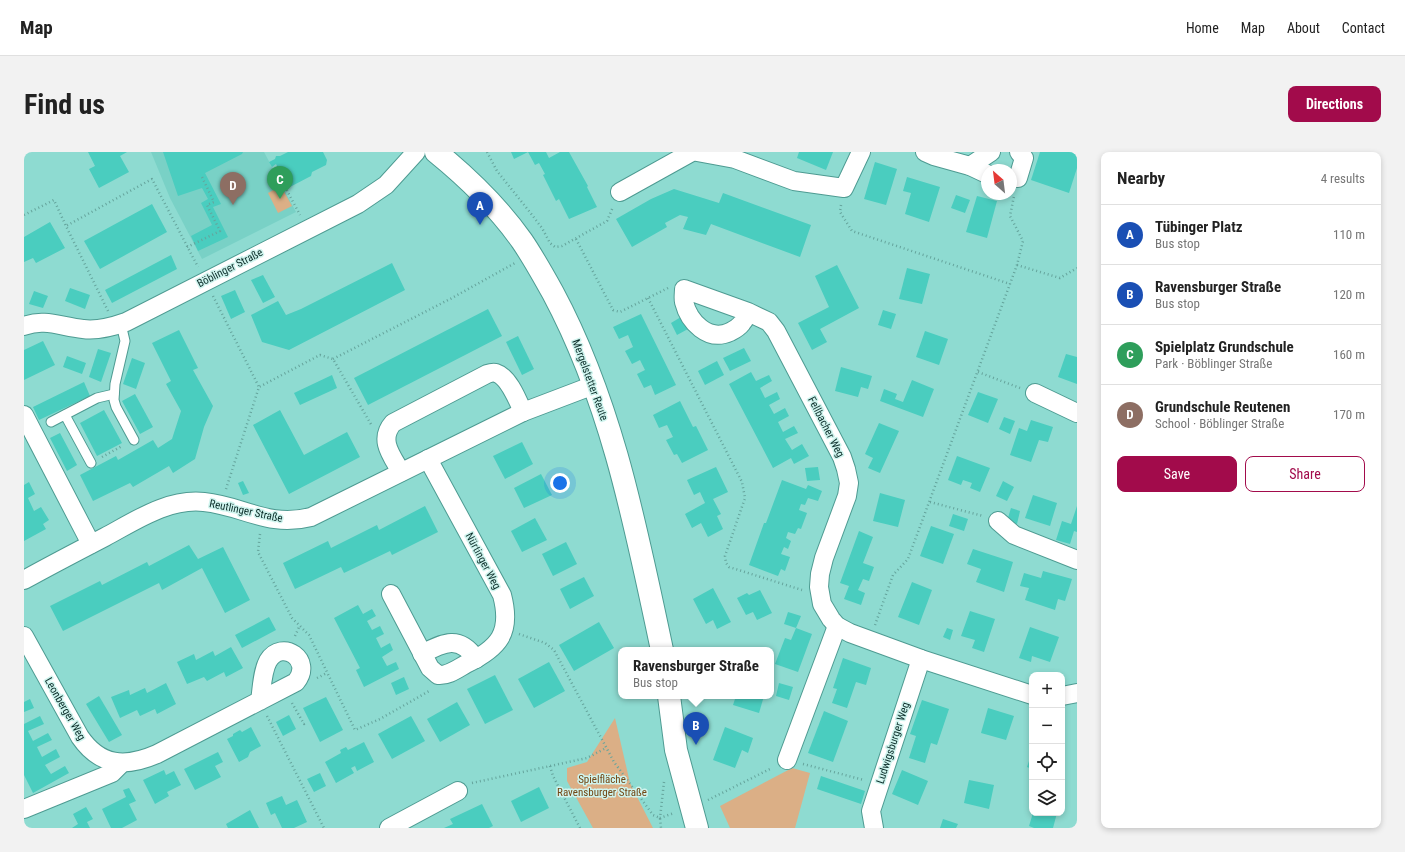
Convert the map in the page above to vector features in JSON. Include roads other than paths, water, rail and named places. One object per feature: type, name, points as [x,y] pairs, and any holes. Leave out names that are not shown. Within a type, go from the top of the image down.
[{"type":"street","name":"Böblinger Straße","points":[[24,326],[40,322],[52,322],[82,329],[95,330],[118,325],[358,204],[378,192],[394,177],[416,152]]},
{"type":"street","name":"Mergelstetter Reute","points":[[436,152],[467,179],[513,229],[543,276],[571,330],[594,385],[614,445],[635,525],[661,647]]},
{"type":"street","points":[[620,192],[692,152]]},
{"type":"street","points":[[697,152],[735,159],[794,181],[844,188],[861,152]]},
{"type":"street","points":[[925,152],[970,166],[981,171]]},
{"type":"street","points":[[970,166],[991,152]]},
{"type":"street","points":[[1017,172],[1024,158],[1019,152]]},
{"type":"street","name":"Fellbacher Weg","points":[[748,312],[769,322],[776,331],[842,457],[846,469],[849,483],[847,496],[824,558],[820,574],[820,595],[825,612],[837,626],[850,633],[921,659],[1029,694]]},
{"type":"street","points":[[401,472],[390,451],[385,436],[393,423],[487,374],[495,372],[503,376],[523,412]]},
{"type":"street","name":"Reutlinger Straße","points":[[24,580],[148,514],[176,504],[204,502],[221,505],[266,518],[287,521],[311,517],[523,412],[594,385]]},
{"type":"street","points":[[1035,393],[1077,413]]},
{"type":"street","points":[[24,415],[91,544]]},
{"type":"street","name":"Nürtinger Weg","points":[[422,654],[430,668],[438,675],[447,675],[494,647],[500,638],[506,617],[502,595],[428,459]]},
{"type":"street","points":[[998,521],[1014,535],[1077,560]]},
{"type":"street","points":[[391,594],[422,654],[439,645],[457,643],[464,646],[476,659]]},
{"type":"street","points":[[787,760],[837,626]]},
{"type":"street","name":"Leonberger Weg","points":[[24,636],[80,737],[86,746],[95,754],[105,759],[122,763],[142,760],[157,754],[296,682],[301,676],[302,671],[298,658],[294,653],[283,651],[276,654],[269,660],[265,669],[260,700]]},
{"type":"street","name":"Ludwigsburger Weg","points":[[874,828],[871,810],[921,659]]},
{"type":"street","points":[[1065,695],[1077,693]]},
{"type":"street","points":[[669,699],[676,750],[697,828]]},
{"type":"street","points":[[24,809],[112,773],[118,769],[122,763]]},
{"type":"street","points":[[389,828],[458,791]]},
{"type":"lane","points":[[118,325],[125,341],[114,394],[116,407],[134,440]]},
{"type":"lane","points":[[51,422],[97,398],[114,394]]},
{"type":"lane","points":[[66,415],[91,463]]},
{"type":"place","name":"Spielplatz Grundschule","points":[[280,199]]},
{"type":"place","name":"Grundschule Reutenen","points":[[233,205]]},
{"type":"place","name":"Tübinger Platz","points":[[480,225]]},
{"type":"place","name":"Ravensburger Straße","points":[[696,745]]},
{"type":"park label","name":"Spielfläche Ravensburger Straße","points":[[602,785]]}]
